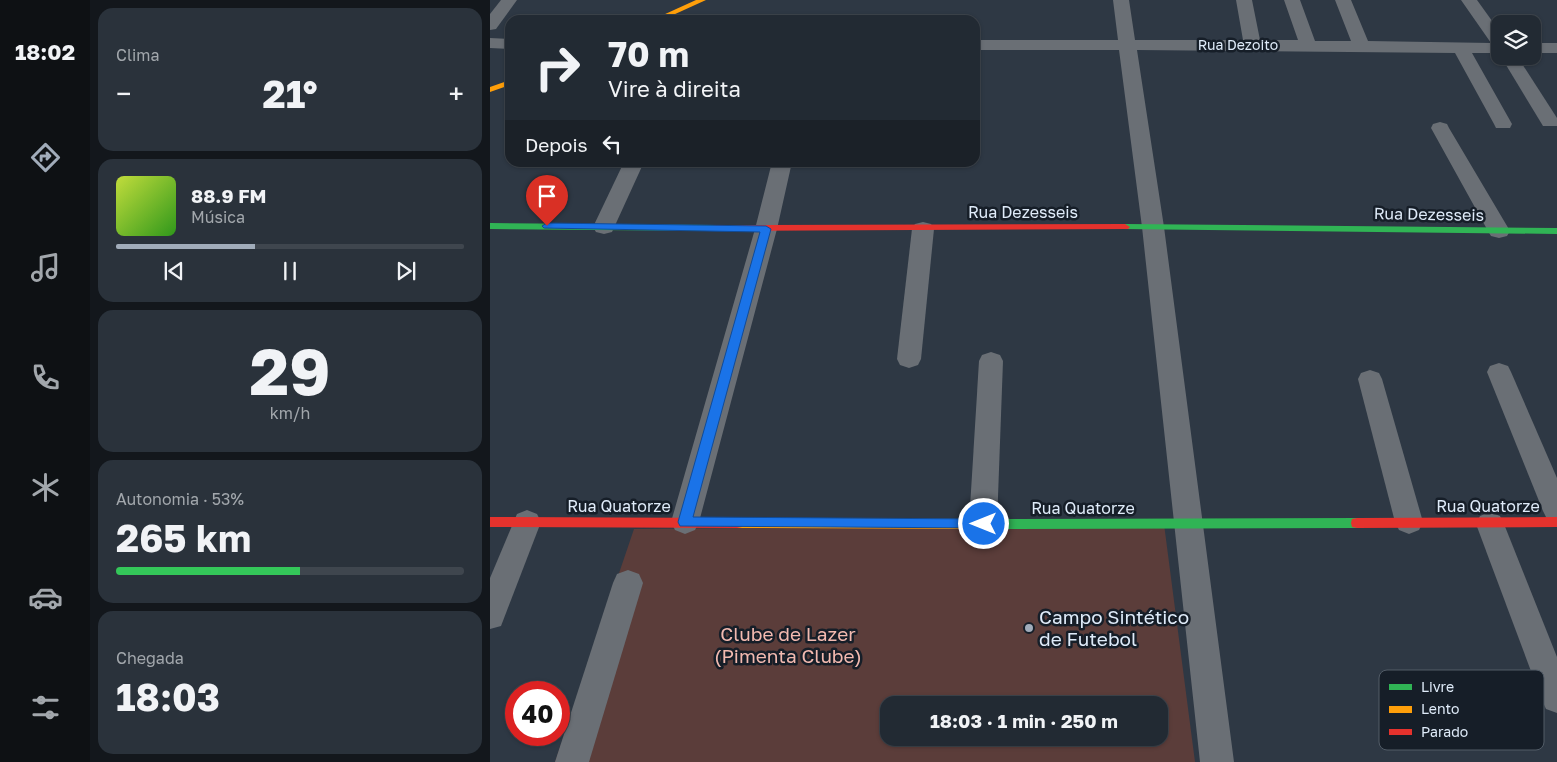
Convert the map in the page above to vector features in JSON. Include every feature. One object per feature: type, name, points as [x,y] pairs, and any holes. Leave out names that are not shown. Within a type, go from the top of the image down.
[{"type":"street","points":[[490,24],[509,0]]},
{"type":"street","points":[[668,15],[702,0]]},
{"type":"street","points":[[1120,0],[1153,227],[1187,524],[1217,762]]},
{"type":"street","points":[[1244,0],[1252,45]]},
{"type":"street","points":[[1292,0],[1308,46]]},
{"type":"street","points":[[1344,0],[1362,47]]},
{"type":"street","points":[[1469,0],[1491,31]]},
{"type":"street","points":[[490,43],[505,44]]},
{"type":"street","name":"Rua Dezoito","points":[[980,45],[1252,45],[1491,48]]},
{"type":"street","points":[[1461,48],[1503,124]]},
{"type":"street","points":[[1541,48],[1557,48]]},
{"type":"street","points":[[1514,65],[1550,122]]},
{"type":"street","points":[[490,90],[505,84]]},
{"type":"street","points":[[1440,128],[1498,232]]},
{"type":"street","points":[[604,227],[632,167]]},
{"type":"street","points":[[685,522],[766,229],[781,167]]},
{"type":"street","name":"Rua Dezesseis","points":[[490,226],[766,229],[1153,227],[1557,232]]},
{"type":"street","points":[[909,359],[924,229]]},
{"type":"street","points":[[984,524],[991,361]]},
{"type":"street","points":[[1499,372],[1557,511]]},
{"type":"street","points":[[1370,379],[1409,522]]},
{"type":"street","name":"Rua Quatorze","points":[[490,522],[984,524],[1409,522],[1490,524],[1557,522]]},
{"type":"street","points":[[490,616],[527,522]]},
{"type":"street","points":[[1490,524],[1557,698]]},
{"type":"street","points":[[572,762],[628,583]]},
{"type":"green space","name":"Clube de Lazer (Pimenta Clube)","points":[[1164,524],[1195,762],[555,762],[560,746],[570,746],[570,718],[634,529]]},
{"type":"traffic: fast","points":[[490,226],[715,228]]},
{"type":"traffic: fast","points":[[1125,227],[1557,231]]},
{"type":"traffic: fast","points":[[987,524],[1357,523]]},
{"type":"traffic: slow","points":[[668,15],[702,0]]},
{"type":"traffic: slow","points":[[490,90],[505,84]]},
{"type":"traffic: slow","points":[[737,523],[987,524]]},
{"type":"traffic: jam","points":[[715,228],[1125,227]]},
{"type":"traffic: jam","points":[[490,522],[737,523]]},
{"type":"traffic: jam","points":[[1357,523],[1557,522]]},
{"type":"place","name":"Campo Sintético de Futebol","points":[[1029,628]]},
{"type":"route","points":[[547,226],[766,229],[685,522],[984,524]]}]
